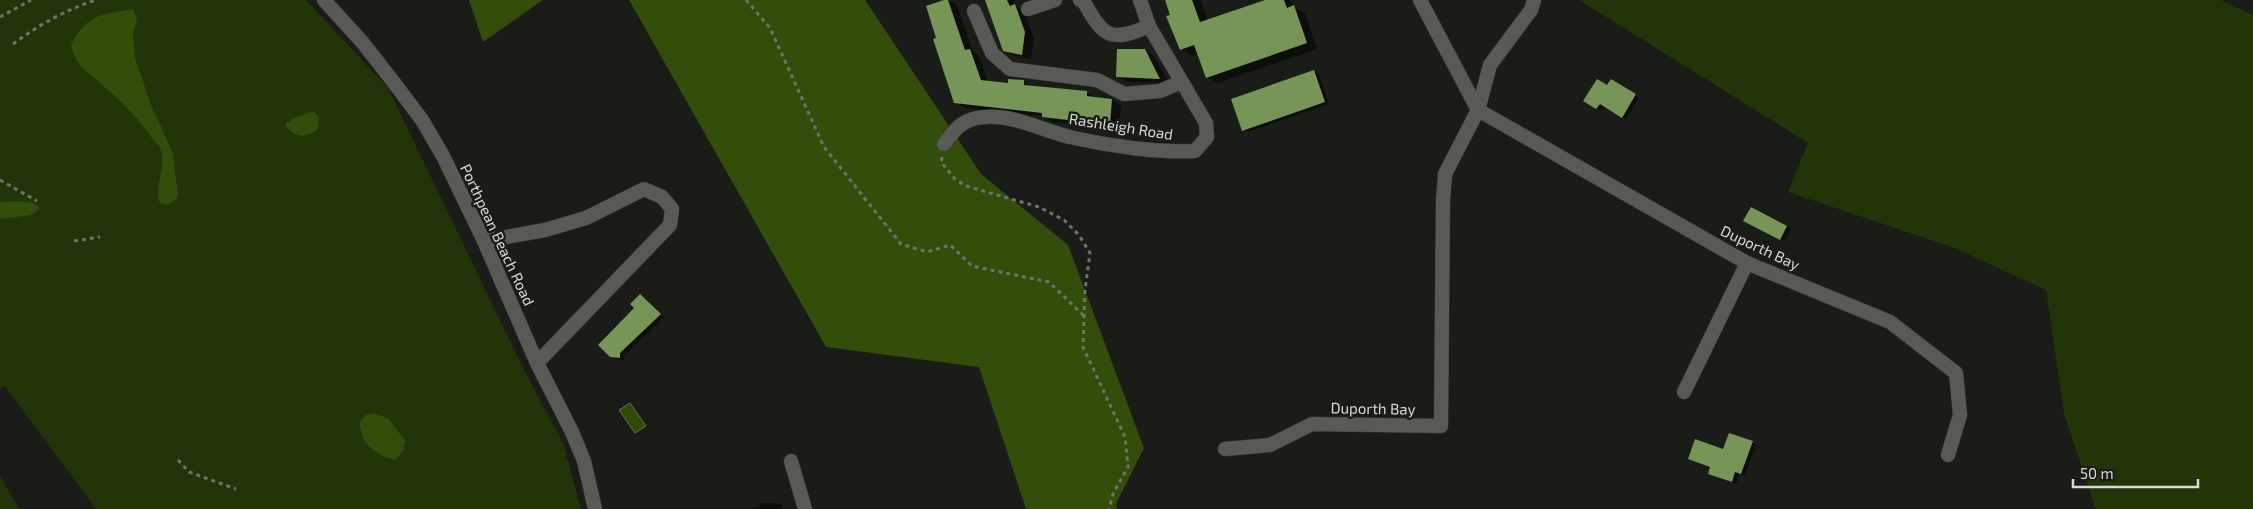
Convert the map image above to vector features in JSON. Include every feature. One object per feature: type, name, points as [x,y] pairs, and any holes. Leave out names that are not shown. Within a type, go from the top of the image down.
[{"type":"street","name":"Porthpean Beach Road","points":[[324,0],[363,43],[422,120],[443,156],[484,241],[537,363],[572,432],[584,461],[595,509]]},
{"type":"street","points":[[1028,9],[1055,0]]},
{"type":"street","points":[[1080,0],[1084,2],[1097,25],[1114,36],[1130,35],[1149,26]]},
{"type":"street","name":"Rashleigh Road","points":[[944,144],[959,124],[986,116],[1018,120],[1074,138],[1172,152],[1195,151],[1206,136],[1206,123],[1149,26],[1140,0]]},
{"type":"street","points":[[1420,0],[1478,110]]},
{"type":"street","name":"Duporth Bay","points":[[1225,449],[1270,445],[1312,424],[1441,426],[1443,201],[1445,174],[1478,110],[1490,65],[1531,10],[1534,0]]},
{"type":"street","points":[[974,11],[992,53],[1010,69],[1097,80],[1124,94],[1160,91],[1181,82]]},
{"type":"street","name":"Duporth Bay","points":[[1478,110],[1746,263],[1890,322],[1956,373],[1960,415],[1948,455]]},
{"type":"street","points":[[484,241],[546,230],[586,218],[644,189],[662,198],[672,209],[670,225],[537,363]]},
{"type":"street","points":[[1684,392],[1746,263]]},
{"type":"street","points":[[791,461],[805,509]]},
{"type":"path","points":[[0,17],[31,0]]},
{"type":"path","points":[[13,44],[43,23],[73,7],[96,0]]},
{"type":"path","points":[[746,0],[770,28],[824,147],[901,244],[927,252],[950,245],[972,266],[1049,282],[1084,316]]},
{"type":"path","points":[[944,144],[941,162],[955,179],[966,186],[1039,207],[1064,220],[1079,235],[1090,254],[1084,316],[1084,347],[1125,437],[1128,467],[1113,494],[1109,509]]},
{"type":"path","points":[[0,180],[37,201]]},
{"type":"path","points":[[74,241],[100,237]]},
{"type":"path","points":[[178,460],[189,472],[236,489]]},
{"type":"shaded area","points":[[0,0],[306,0],[388,88],[524,370],[563,443],[581,509],[96,509],[5,386],[0,388]]},
{"type":"shaded area","points":[[469,0],[543,0],[483,42]]},
{"type":"shaded area","points":[[629,0],[865,0],[981,174],[1068,245],[1144,448],[1116,504],[1117,509],[1026,509],[979,367],[826,347]]},
{"type":"shaded area","points":[[1579,0],[2221,0],[2253,15],[2253,509],[2096,509],[2064,413],[2046,290],[1952,247],[1788,192],[1808,143]]},
{"type":"shaded area","points":[[133,9],[137,18],[133,34],[135,58],[151,105],[173,153],[178,195],[174,201],[166,205],[160,203],[158,197],[162,163],[160,148],[114,95],[82,68],[71,45],[89,21],[103,15]]},
{"type":"shaded area","points":[[313,111],[319,117],[318,129],[309,134],[300,136],[288,129],[285,124],[294,118]]},
{"type":"shaded area","points":[[17,201],[33,203],[40,208],[32,215],[0,219],[0,202]]},
{"type":"shaded area","points":[[630,403],[646,426],[635,433],[619,410]]},
{"type":"shaded area","points":[[374,413],[389,419],[405,441],[403,451],[395,460],[375,451],[363,436],[360,421],[366,415]]},
{"type":"shaded area","points":[[0,476],[19,509],[0,509]]},
{"type":"building","points":[[948,0],[965,50],[970,49],[981,80],[1008,83],[1008,79],[1024,80],[1024,85],[1087,91],[1087,96],[1112,99],[1110,125],[1042,117],[1042,113],[954,103],[933,39],[936,38],[926,6]]},
{"type":"building","points":[[985,0],[1007,0],[1010,6],[1015,4],[1025,32],[1022,55],[1003,51]]},
{"type":"building","points":[[1165,0],[1192,0],[1200,22],[1265,0],[1284,0],[1287,8],[1294,5],[1307,43],[1206,78],[1194,45],[1180,50],[1166,16],[1170,15]]},
{"type":"building","points":[[1117,49],[1145,49],[1160,79],[1116,77]]},
{"type":"building","points":[[1314,70],[1325,102],[1242,131],[1231,99]]},
{"type":"building","points":[[1597,79],[1607,85],[1611,79],[1636,94],[1622,118],[1600,104],[1596,109],[1583,101]]},
{"type":"building","points":[[1751,207],[1787,226],[1780,240],[1743,221]]},
{"type":"building","points":[[640,294],[661,314],[620,353],[620,358],[610,357],[598,345],[634,308],[630,304]]},
{"type":"building","points":[[1729,433],[1753,441],[1741,474],[1735,472],[1732,482],[1708,474],[1710,467],[1688,459],[1695,439],[1723,449]]}]
